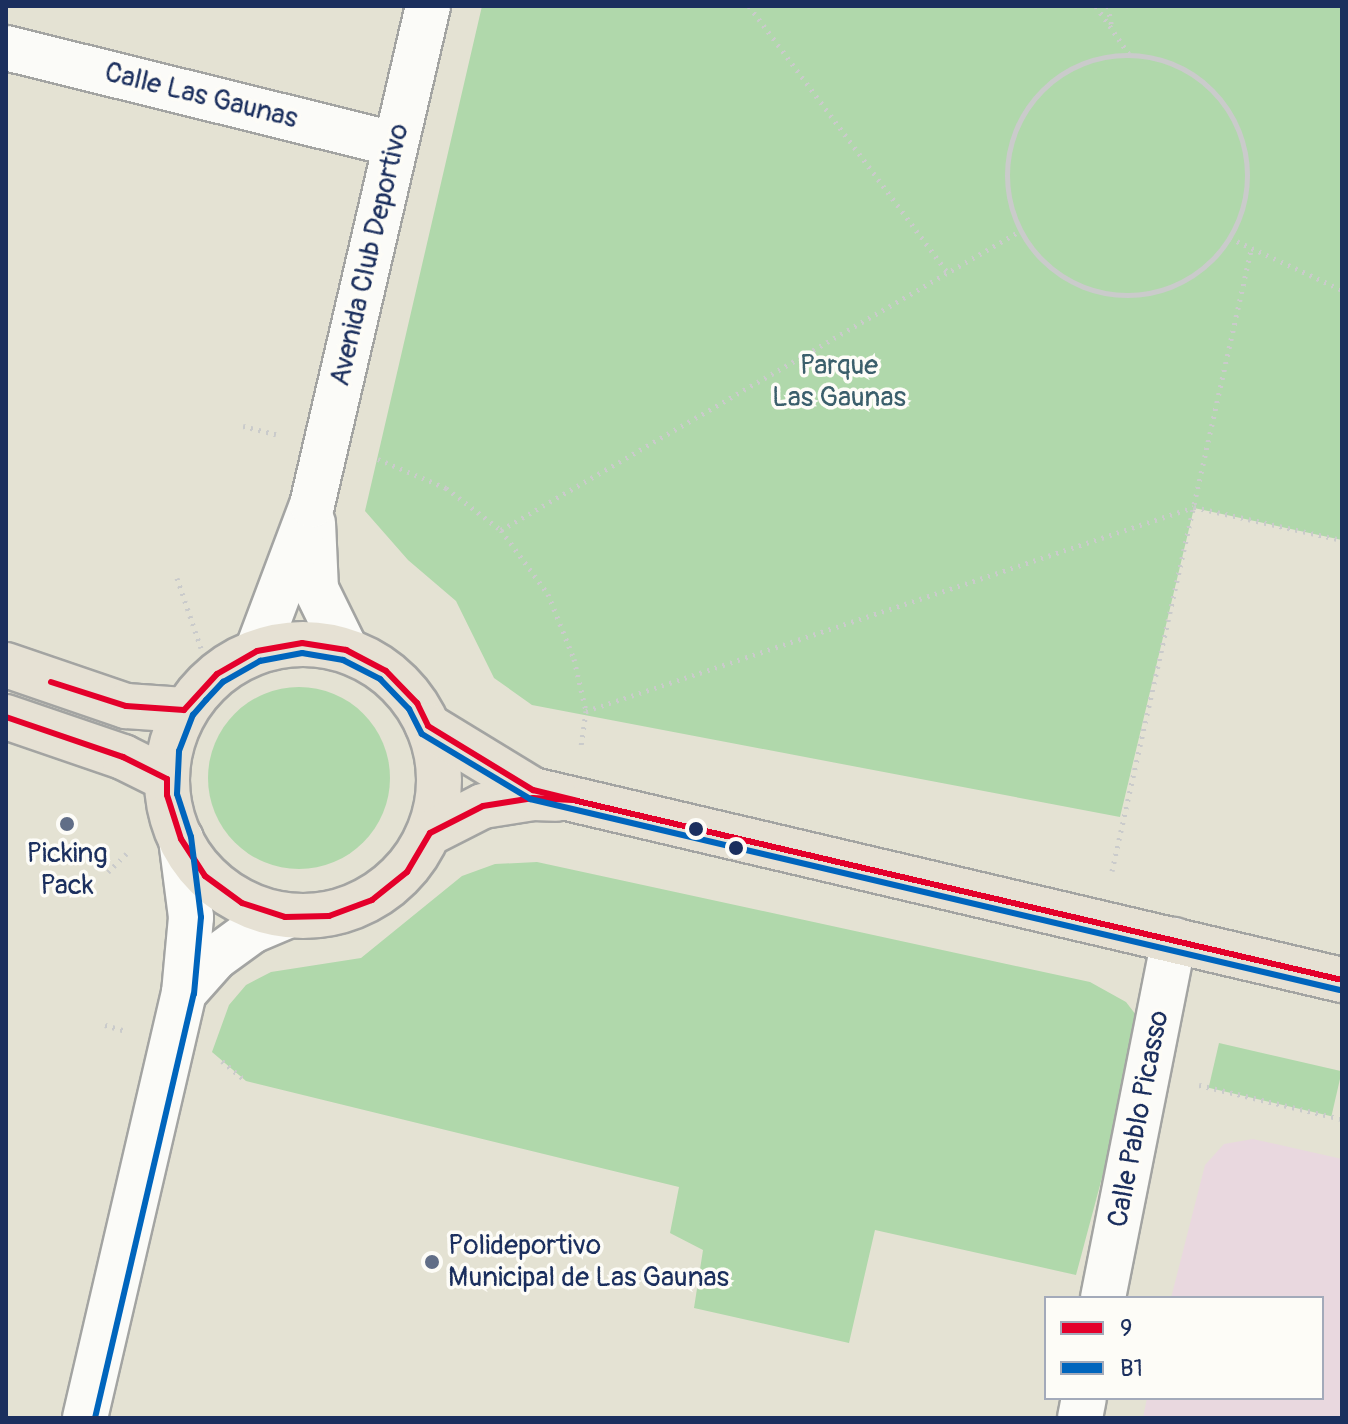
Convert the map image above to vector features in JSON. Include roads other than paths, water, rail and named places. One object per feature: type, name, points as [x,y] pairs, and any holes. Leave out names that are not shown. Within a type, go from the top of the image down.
[{"type":"main road","points":[[302,643],[346,650],[386,671],[417,703],[435,744],[441,789],[430,833],[407,872],[372,900],[329,916],[285,917],[242,903],[205,876],[181,839],[167,795],[169,749],[198,695],[257,651],[302,643]]},
{"type":"main road","points":[[6,665],[126,706],[198,695]]},
{"type":"main road","points":[[6,717],[123,757],[167,779]]},
{"type":"main road","points":[[428,726],[533,790],[1342,980]]},
{"type":"main road","points":[[430,833],[483,806],[533,798],[573,800]]},
{"type":"street","name":"Avenida Club Deportivo","points":[[257,651],[312,505],[428,6]]},
{"type":"street","name":"Calle Las Gaunas","points":[[6,48],[395,144]]},
{"type":"street","name":"Avenida Club Deportivo","points":[[312,505],[316,589],[346,650]]},
{"type":"street","points":[[85,1418],[184,993],[191,917],[181,839]]},
{"type":"street","points":[[184,993],[215,958],[252,931],[285,917]]},
{"type":"street","name":"Calle Pablo Picasso","points":[[1103,1296],[1174,940]]},
{"type":"place","name":"Picking Pack","points":[[67,824]]},
{"type":"place","name":"Polideportivo Municipal de Las Gaunas","points":[[432,1262]]},
{"type":"park label","name":"Parque Las Gaunas","points":[[839,382]]}]
